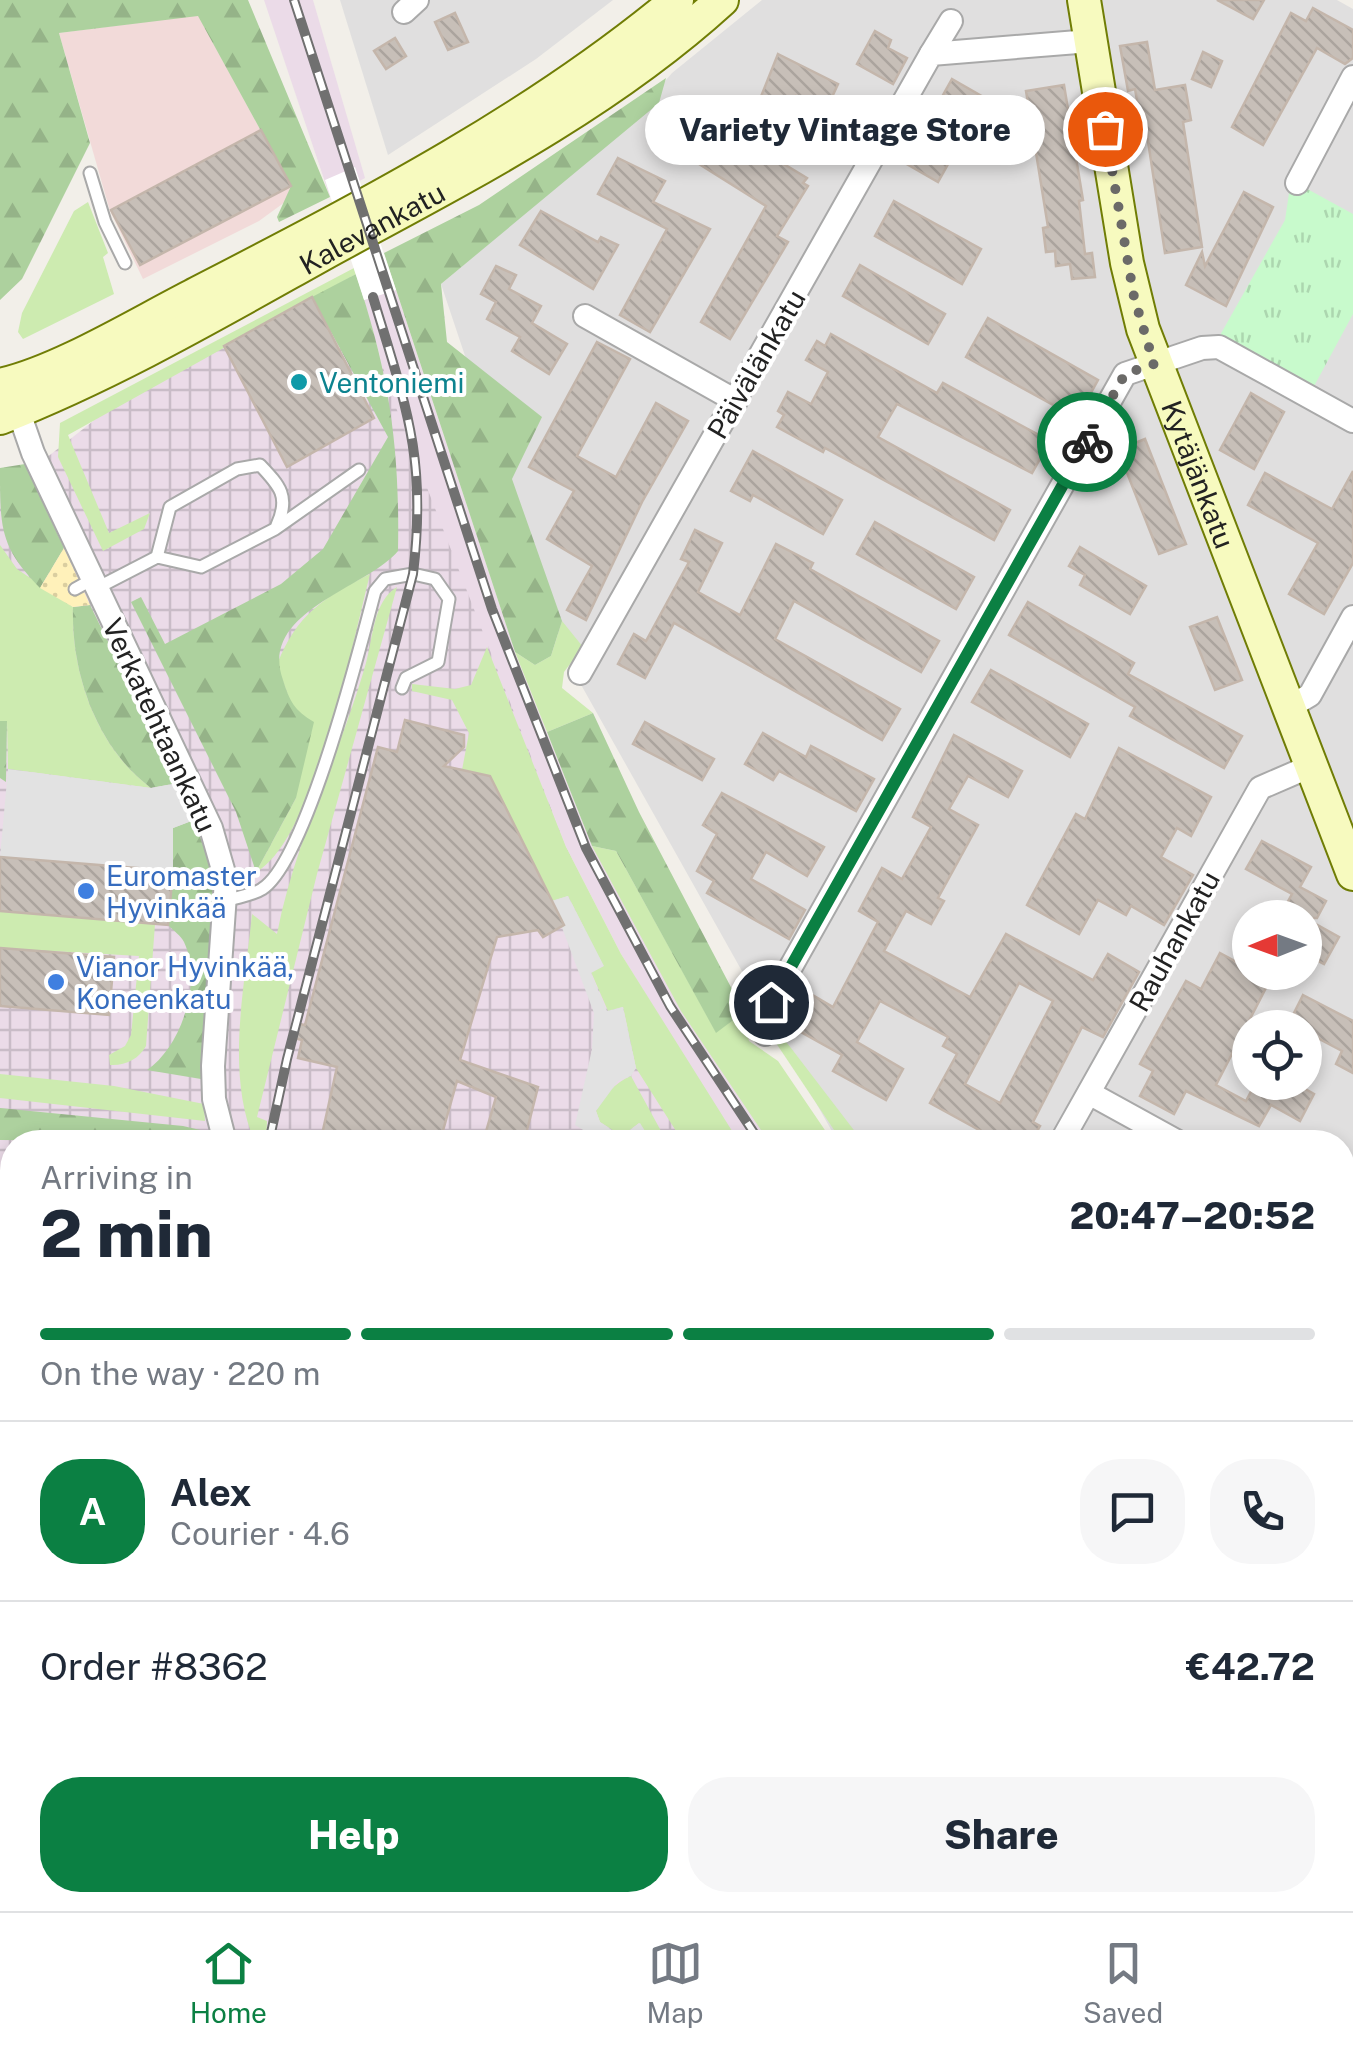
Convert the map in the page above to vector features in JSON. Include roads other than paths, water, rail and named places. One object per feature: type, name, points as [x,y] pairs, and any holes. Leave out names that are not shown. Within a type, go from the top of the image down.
[{"type":"main road","name":"Kalevankatu","points":[[7,399],[112,337],[377,199],[502,126],[590,67],[677,0]]},
{"type":"main road","name":"Kalevankatu","points":[[7,399],[185,329],[522,146],[613,85],[722,0]]},
{"type":"main road","name":"Kytäjänkatu","points":[[1084,0],[1130,280],[1154,364],[1352,868]]},
{"type":"street","name":"Päivälänkatu","points":[[580,673],[951,21]]},
{"type":"street","points":[[932,54],[1090,41]]},
{"type":"street","points":[[1297,183],[1353,78]]},
{"type":"street","points":[[586,316],[736,401]]},
{"type":"street","points":[[765,1034],[771,1002],[1125,374],[1219,347],[1353,421]]},
{"type":"street","name":"Verkatehtaankatu","points":[[7,399],[88,585],[211,828],[226,880],[213,1066],[214,1099],[222,1130]]},
{"type":"street","points":[[1288,708],[1310,695],[1353,617]]},
{"type":"street","name":"Rauhankatu","points":[[1069,1130],[1260,788],[1311,766]]},
{"type":"street","points":[[1089,1094],[1156,1130]]},
{"type":"lane","points":[[90,173],[105,222],[125,264]]},
{"type":"lane","points":[[157,557],[170,507],[237,469],[260,466],[281,487],[286,505],[276,529]]},
{"type":"lane","points":[[88,585],[157,557],[201,568],[276,529],[359,470]]},
{"type":"lane","points":[[226,901],[262,890],[277,874],[294,842],[341,719],[375,591],[385,579],[414,574],[435,579],[449,599],[438,662],[406,678],[402,688]]},
{"type":"railway","points":[[294,0],[492,609],[586,848],[670,1006],[752,1130]]},
{"type":"railway","points":[[272,1130],[413,574],[417,497],[411,433],[373,297]]},
{"type":"place","name":"Variety Vintage Store","points":[[1105,129]]},
{"type":"place","name":"Ventoniemi","points":[[299,382]]},
{"type":"place","name":"Euromaster Hyvinkää","points":[[86,891]]},
{"type":"place","name":"Vianor Hyvinkää, Koneenkatu","points":[[56,982]]}]
